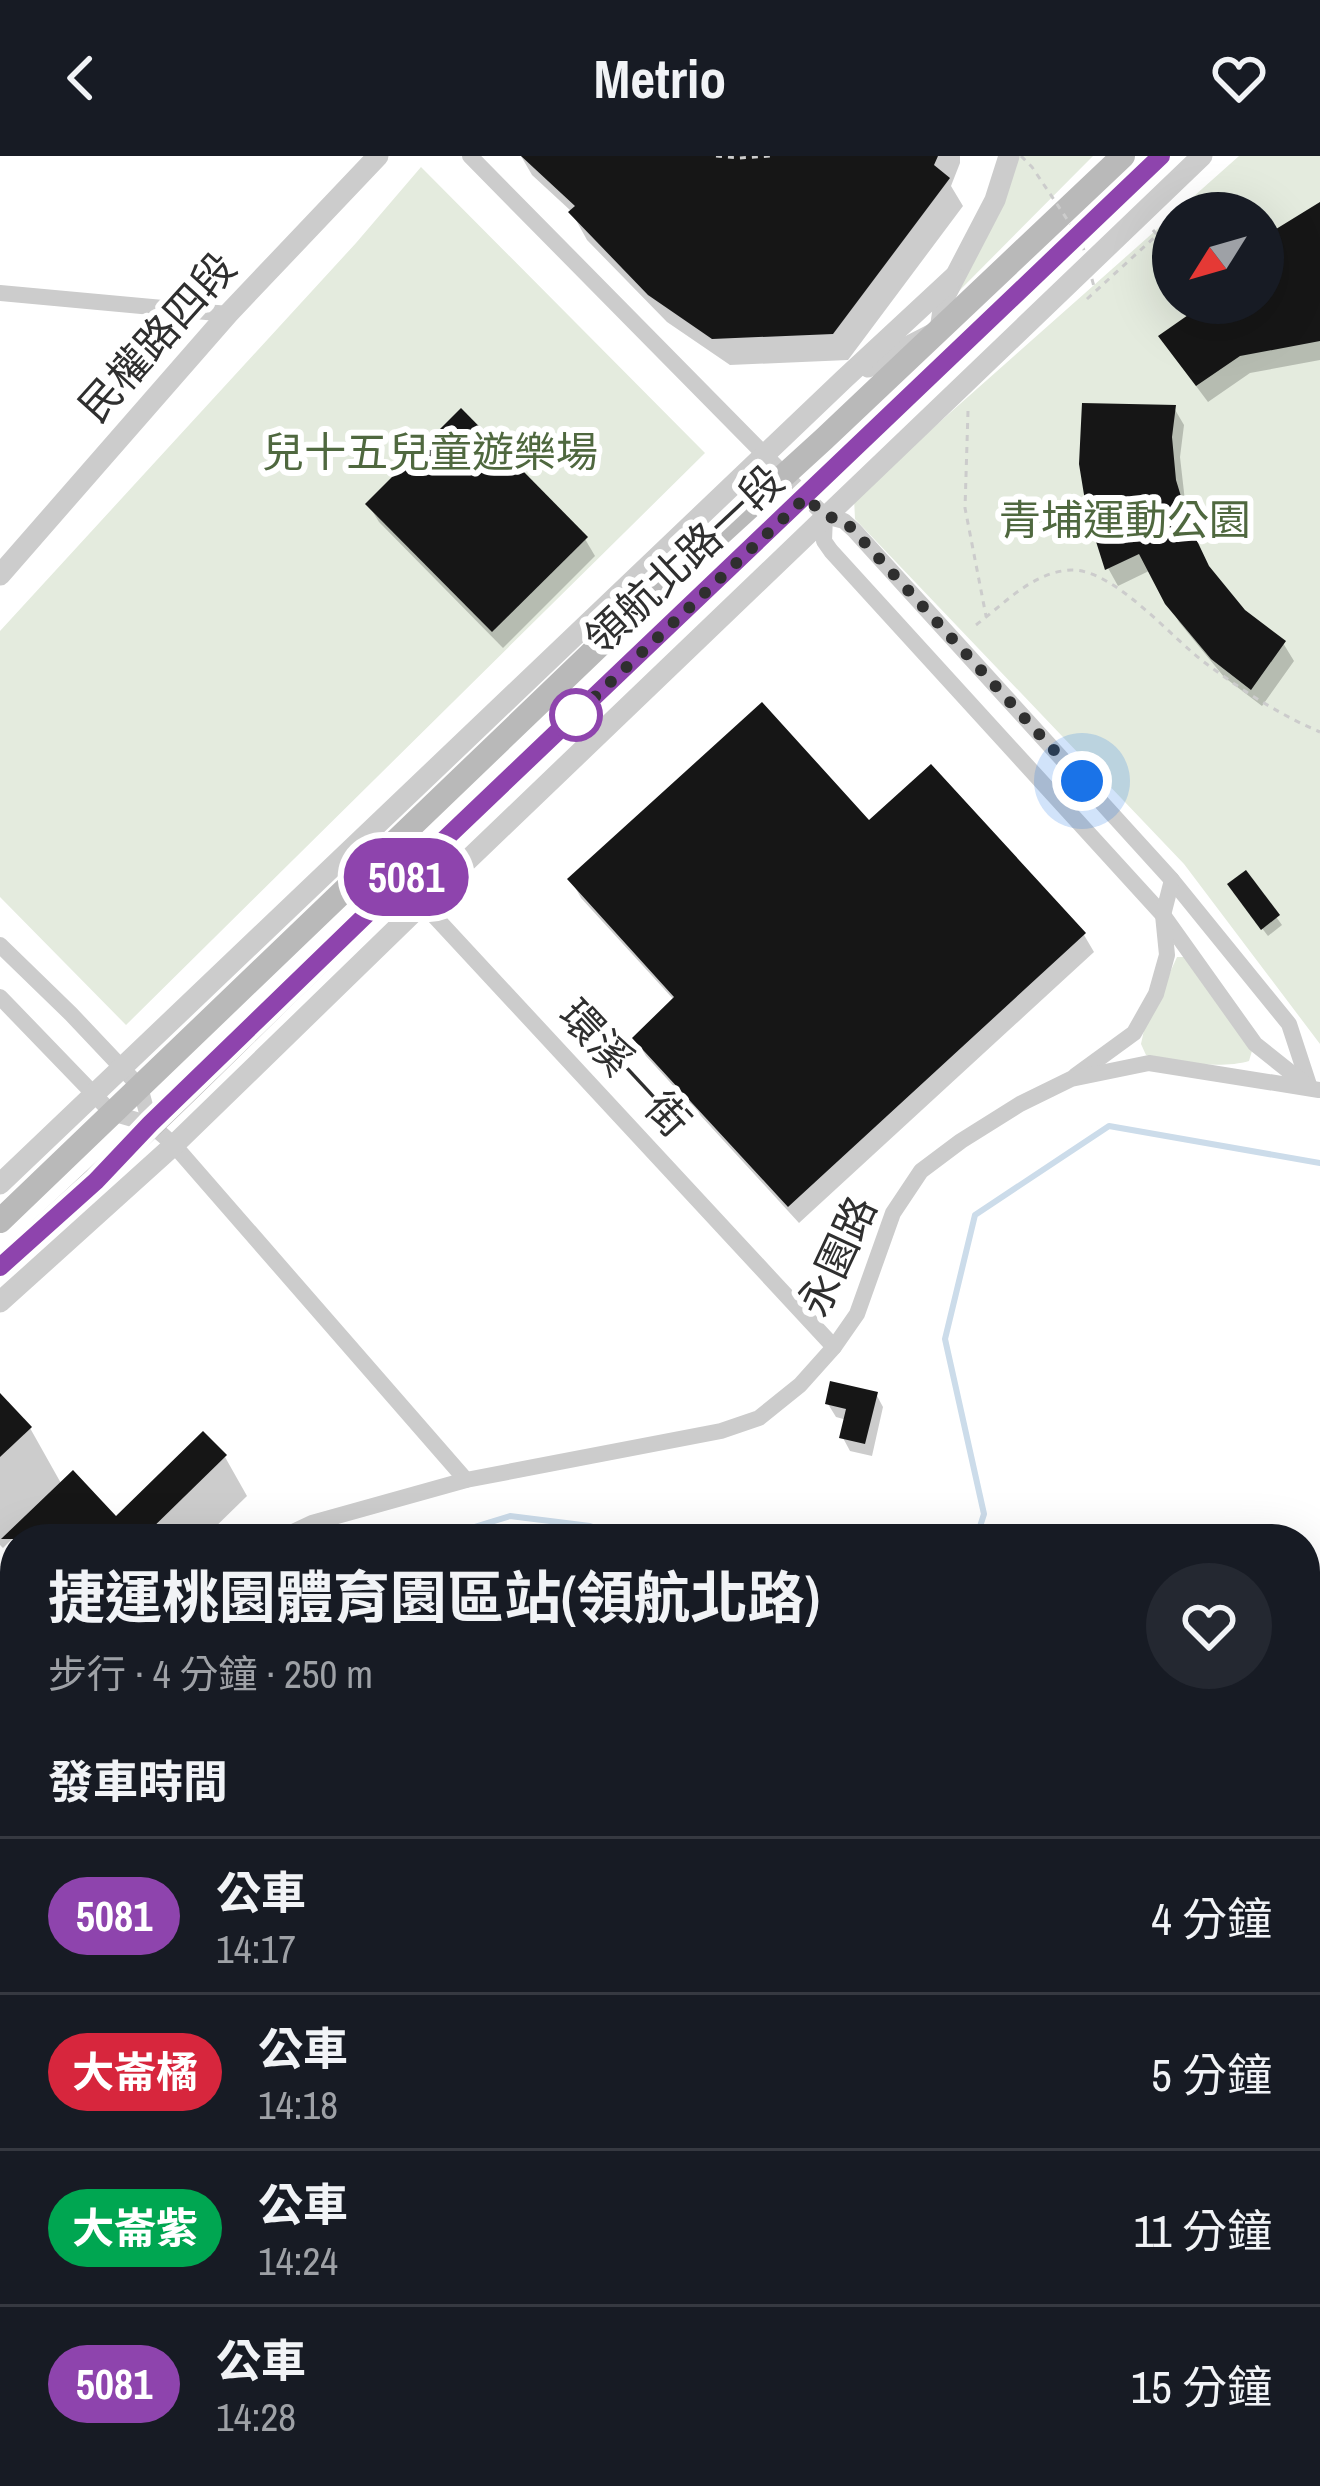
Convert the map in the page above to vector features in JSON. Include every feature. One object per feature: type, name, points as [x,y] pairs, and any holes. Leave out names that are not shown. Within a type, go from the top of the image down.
[{"type":"main road","name":"領航北路一段","points":[[0,1221],[140,1087],[370,847],[784,475],[1123,156]]},
{"type":"main road","name":"領航北路一段","points":[[0,1266],[96,1181],[402,880],[1161,156]]},
{"type":"street","name":"民權路四段","points":[[0,574],[228,314],[377,156]]},
{"type":"street","points":[[470,156],[825,516],[844,520],[854,530],[1172,880],[1289,1024],[1315,1089]]},
{"type":"street","points":[[844,379],[940,330],[945,296],[995,200],[1009,156]]},
{"type":"street","name":"領航北路一段","points":[[0,1302],[174,1145],[1202,156]]},
{"type":"street","name":"領航北路一段","points":[[0,1184],[121,1067],[370,847],[766,453],[954,277]]},
{"type":"street","points":[[0,293],[228,314]]},
{"type":"street","points":[[825,516],[824,542],[831,551],[1163,916],[1255,1044],[1315,1089]]},
{"type":"street","name":"環溪一街","points":[[370,847],[835,1347]]},
{"type":"street","points":[[1071,1079],[1134,1033],[1156,994],[1167,955],[1163,916],[1172,880]]},
{"type":"street","points":[[0,945],[140,1087],[150,1124]]},
{"type":"street","points":[[0,997],[112,1113],[150,1124],[174,1145],[466,1480]]},
{"type":"street","name":"永園路","points":[[309,1524],[466,1480],[721,1431],[760,1418],[800,1385],[857,1315],[893,1214],[921,1171],[1020,1104],[1071,1079],[1149,1064],[1315,1089]]},
{"type":"path","points":[[716,156],[770,156]]},
{"type":"path","points":[[1022,156],[1081,240],[1094,290]]},
{"type":"path","points":[[1088,299],[1152,239]]},
{"type":"path","points":[[968,411],[965,508],[986,617]]},
{"type":"path","points":[[976,625],[1036,579],[1074,570],[1113,583],[1205,663],[1266,704],[1320,732]]},
{"type":"green space","points":[[1017,156],[1093,156],[955,295]]},
{"type":"green space","name":"青埔運動公園","points":[[1239,156],[1320,156],[1320,1044],[1184,864],[855,519],[854,498],[1152,234],[1152,324],[1284,324],[1284,192],[1199,192]]},
{"type":"green space","name":"兒十五兒童遊樂場","points":[[421,167],[705,453],[126,1025],[0,897],[0,631]]},
{"type":"green space","points":[[1177,957],[1191,957],[1254,1044],[1249,1061],[1198,1064],[1146,1055],[1141,1044],[1144,1030]]},
{"type":"building","points":[[521,156],[938,156],[934,165],[950,178],[833,334],[712,339],[648,295],[568,212],[575,206]]},
{"type":"building","points":[[1320,202],[1320,341],[1240,356],[1196,386],[1158,336],[1175,324],[1284,324],[1284,224]]},
{"type":"building","points":[[1082,403],[1176,405],[1172,437],[1176,480],[1190,526],[1209,566],[1245,610],[1286,641],[1251,690],[1211,659],[1165,604],[1139,554],[1105,570],[1087,513],[1079,464]]},
{"type":"building","points":[[461,408],[588,537],[492,632],[365,504]]},
{"type":"building","points":[[762,702],[869,820],[931,764],[1086,933],[788,1207],[632,1038],[674,997],[567,879]]},
{"type":"building","points":[[1246,870],[1280,915],[1261,930],[1227,884]]},
{"type":"building","points":[[830,1381],[878,1392],[865,1444],[839,1438],[846,1409],[825,1404]]},
{"type":"building","points":[[0,1393],[32,1427],[0,1457]]},
{"type":"building","points":[[203,1431],[227,1455],[156,1524],[17,1524],[73,1470],[116,1516]]},
{"type":"waterway","points":[[981,1524],[984,1514],[945,1339],[975,1215],[1109,1126],[1320,1163]]},
{"type":"waterway","points":[[484,1524],[510,1516],[574,1524]]},
{"type":"bus line","name":"5081","points":[[0,1267],[96,1181],[402,880],[1161,156]]},
{"type":"route","points":[[576,715],[562,728],[806,497],[825,516],[844,520],[1082,781]]}]
